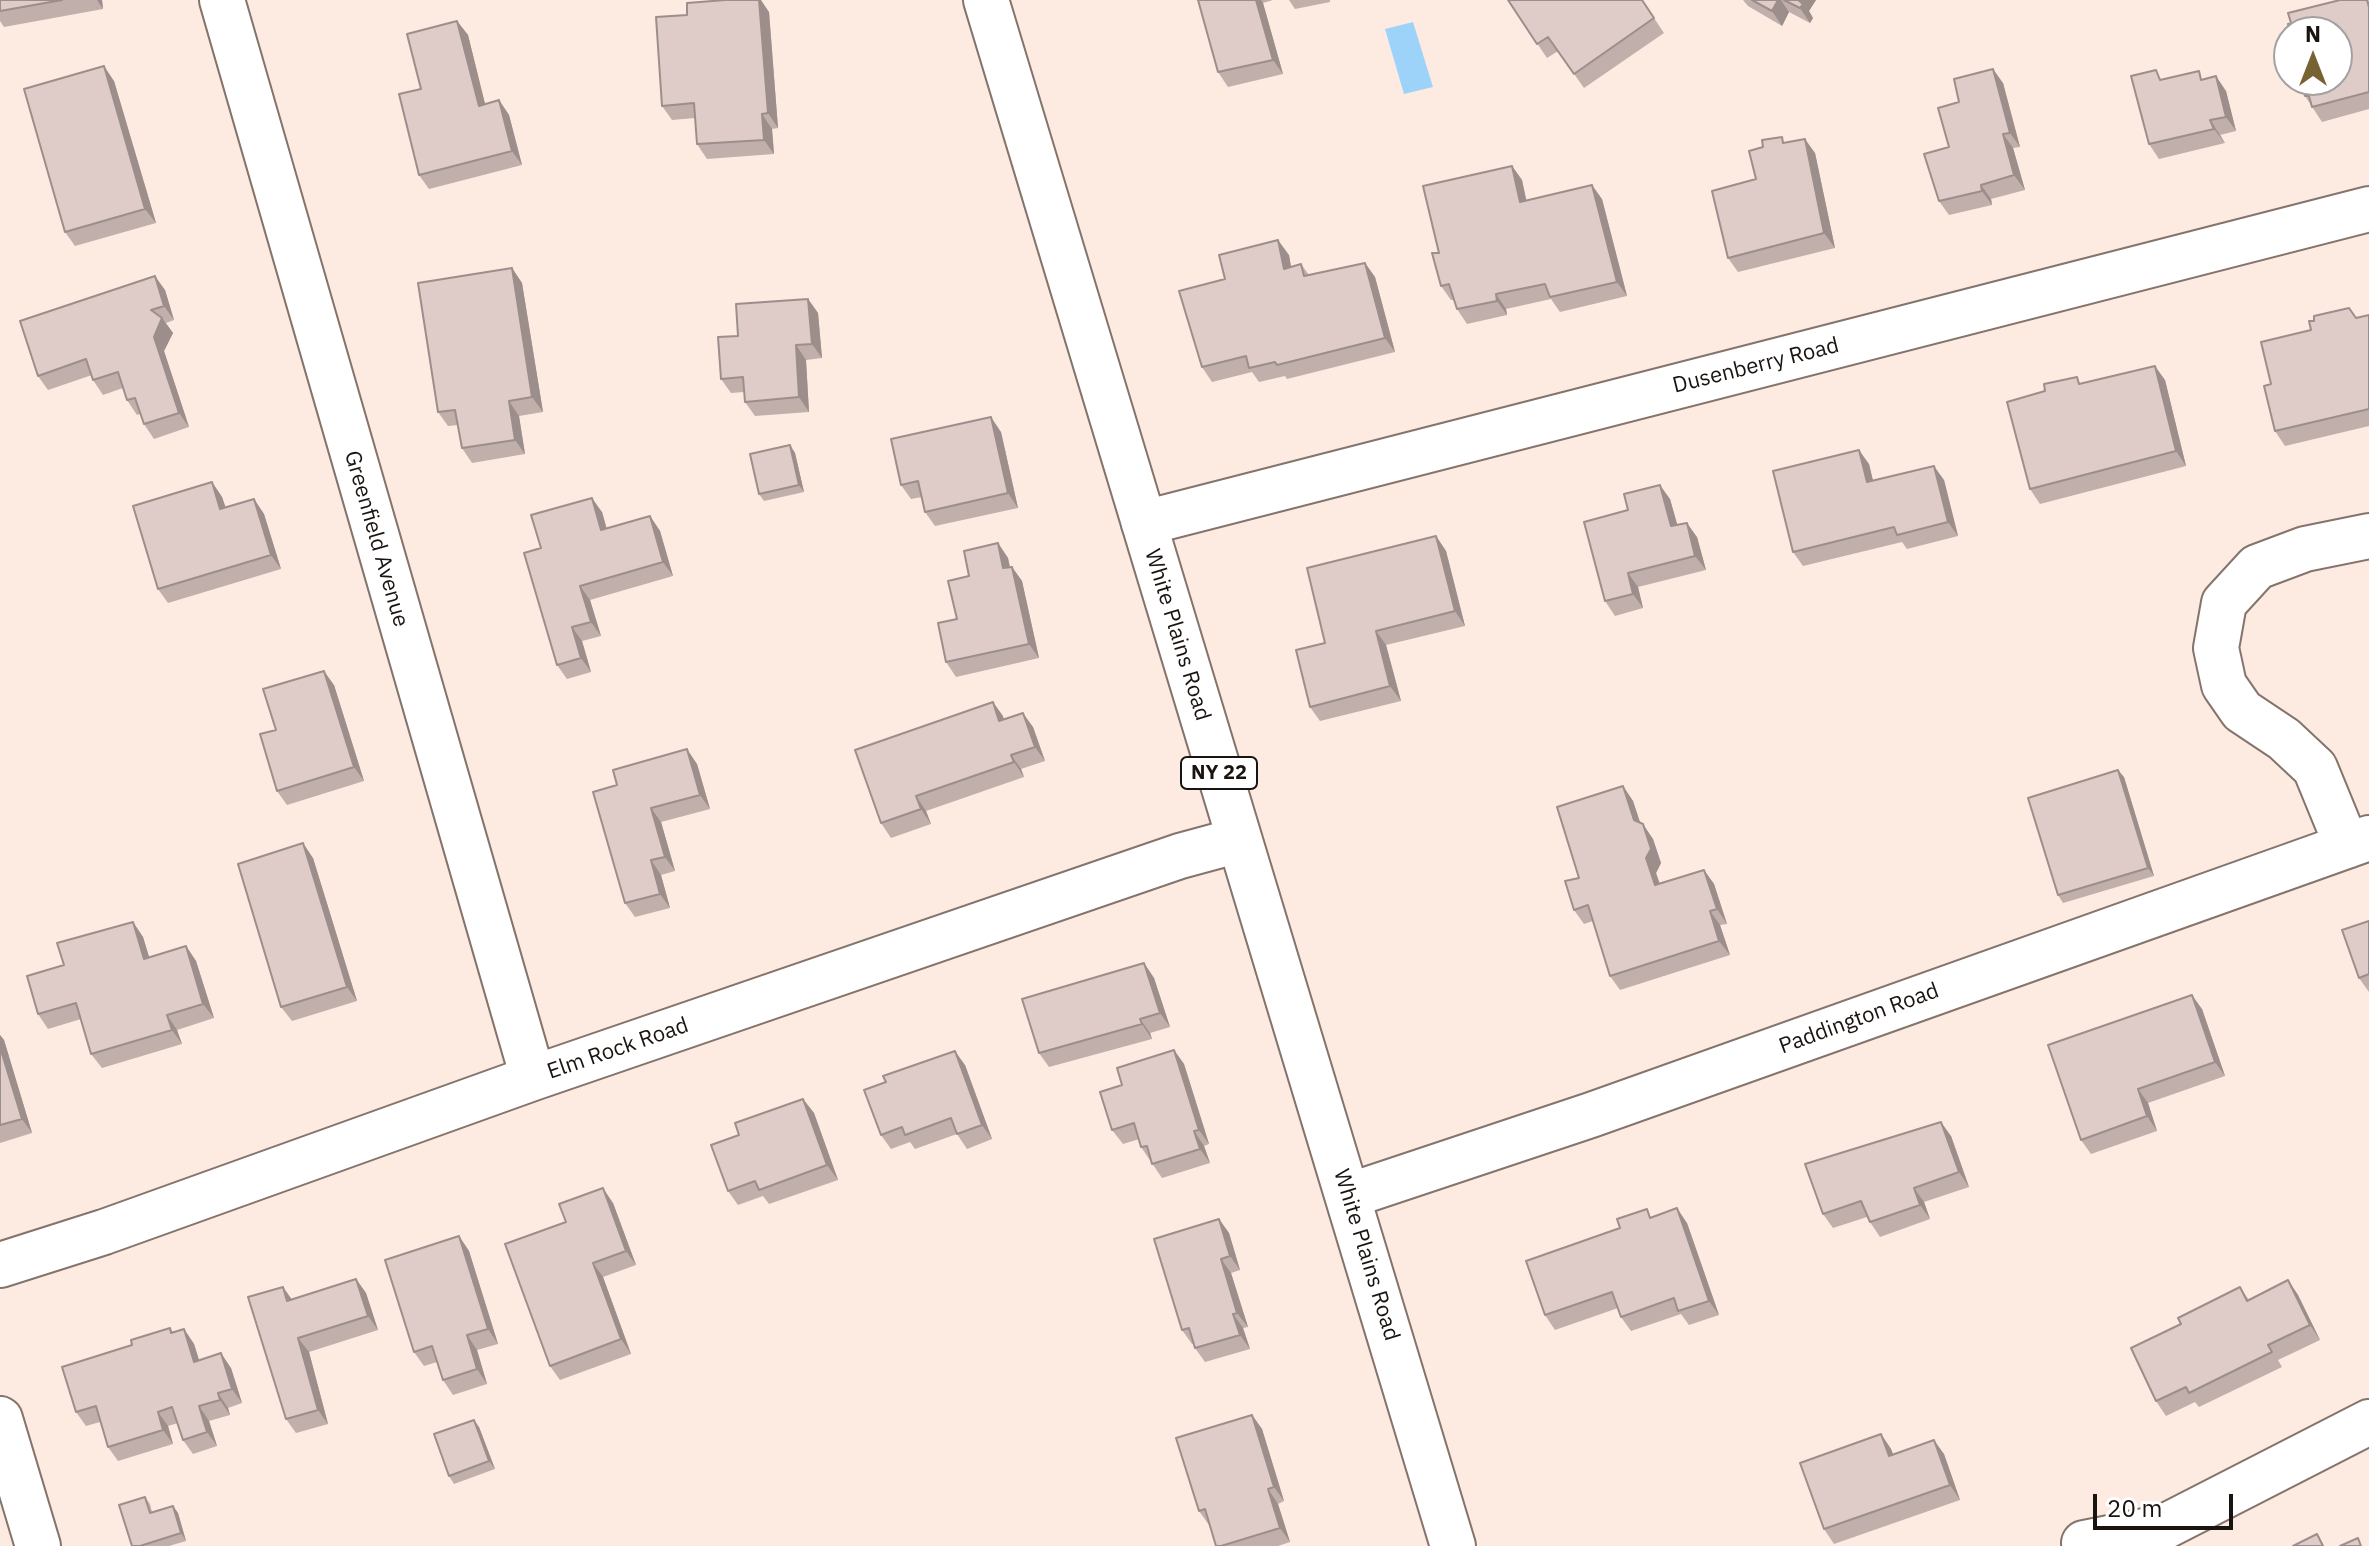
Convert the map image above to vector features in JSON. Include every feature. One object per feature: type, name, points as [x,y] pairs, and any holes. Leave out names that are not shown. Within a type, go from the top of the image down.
[{"type":"street","name":"Greenfield Avenue","points":[[222,0],[533,1078]]},
{"type":"street","name":"White Plains Road","points":[[986,0],[1453,1546]]},
{"type":"street","name":"Dusenberry Road","points":[[1144,523],[2369,209]]},
{"type":"street","points":[[2358,842],[2315,768],[2284,739],[2242,711],[2224,685],[2216,648],[2224,603],[2257,567],[2305,549],[2369,536]]},
{"type":"street","name":"Elm Rock Road","points":[[0,1265],[104,1232],[533,1078],[1180,856],[1239,840]]},
{"type":"street","name":"Paddington Road","points":[[1348,1196],[1591,1115],[2358,842]]},
{"type":"street","points":[[0,1419],[38,1546]]},
{"type":"street","points":[[2084,1543],[2164,1527],[2369,1422]]},
{"type":"water","points":[[1413,22],[1433,87],[1404,94],[1385,29]]},
{"type":"building","points":[[0,0],[62,0],[0,11]]},
{"type":"building","points":[[759,0],[768,113],[762,114],[764,140],[697,144],[694,103],[662,106],[656,17],[687,15],[687,3]]},
{"type":"building","points":[[1198,0],[1256,0],[1273,60],[1218,72]]},
{"type":"building","points":[[1508,0],[1642,0],[1654,18],[1574,74],[1548,37],[1537,44]]},
{"type":"building","points":[[1752,0],[1778,0],[1772,11]]},
{"type":"building","points":[[1784,0],[1798,0],[1803,4],[1800,8]]},
{"type":"building","points":[[2340,0],[2367,0],[2369,92],[2312,107],[2309,96],[2353,96],[2353,16],[2289,16],[2288,13]]},
{"type":"building","points":[[457,21],[479,106],[499,100],[512,151],[419,175],[399,94],[421,89],[407,34]]},
{"type":"building","points":[[104,66],[145,209],[65,232],[24,89]]},
{"type":"building","points":[[1993,69],[2010,133],[2003,134],[2014,175],[1981,185],[1982,191],[1939,201],[1924,154],[1949,147],[1938,108],[1959,102],[1954,79]]},
{"type":"building","points":[[2156,70],[2160,80],[2199,71],[2201,80],[2216,76],[2226,117],[2210,120],[2214,129],[2149,144],[2131,76]]},
{"type":"building","points":[[1782,137],[1783,143],[1805,139],[1824,233],[1728,258],[1712,191],[1756,179],[1749,151],[1763,147],[1762,140]]},
{"type":"building","points":[[1512,166],[1520,202],[1592,185],[1617,282],[1550,297],[1545,284],[1496,294],[1497,301],[1457,309],[1449,284],[1441,286],[1432,253],[1439,253],[1423,186]]},
{"type":"building","points":[[1278,240],[1284,269],[1301,264],[1304,276],[1365,263],[1385,338],[1277,365],[1275,362],[1249,368],[1246,356],[1202,367],[1179,291],[1225,279],[1219,255]]},
{"type":"building","points":[[512,268],[532,397],[509,401],[515,440],[462,448],[455,410],[438,412],[418,283]]},
{"type":"building","points":[[155,276],[164,306],[151,310],[162,318],[154,337],[179,413],[144,424],[135,398],[127,400],[118,372],[93,380],[86,359],[38,376],[20,321]]},
{"type":"building","points":[[808,299],[812,344],[796,345],[799,397],[745,402],[743,377],[721,379],[718,337],[738,336],[736,304]]},
{"type":"building","points":[[2349,308],[2356,318],[2369,315],[2369,409],[2275,431],[2264,386],[2271,384],[2261,342],[2311,330],[2309,321],[2314,321],[2314,316]]},
{"type":"building","points":[[2155,366],[2176,451],[2030,489],[2007,402],[2045,391],[2044,384],[2077,377],[2079,384]]},
{"type":"building","points":[[991,417],[1008,493],[925,512],[918,481],[901,485],[891,439]]},
{"type":"building","points":[[790,445],[799,485],[759,494],[750,454]]},
{"type":"building","points":[[1859,450],[1867,482],[1934,466],[1948,522],[1897,535],[1894,527],[1793,552],[1773,471]]},
{"type":"building","points":[[212,482],[220,509],[254,499],[271,555],[158,589],[133,506]]},
{"type":"building","points":[[1660,485],[1671,526],[1687,523],[1695,556],[1628,573],[1633,594],[1605,601],[1584,522],[1628,510],[1624,494]]},
{"type":"building","points":[[592,498],[601,530],[650,516],[663,562],[580,586],[591,622],[572,627],[581,658],[557,665],[524,553],[541,548],[531,515]]},
{"type":"building","points":[[1436,536],[1455,611],[1376,631],[1390,686],[1310,707],[1296,650],[1325,643],[1307,568]]},
{"type":"building","points":[[998,543],[1003,568],[1012,567],[1029,644],[946,662],[938,623],[957,619],[948,581],[969,576],[964,551]]},
{"type":"building","points":[[324,671],[354,767],[277,791],[260,734],[276,730],[263,689]]},
{"type":"building","points":[[993,702],[999,721],[1023,713],[1035,747],[1011,755],[1014,762],[916,796],[921,809],[881,823],[855,750]]},
{"type":"building","points":[[687,749],[700,795],[651,808],[665,857],[651,860],[660,894],[625,903],[593,792],[617,785],[613,770]]},
{"type":"building","points":[[2118,770],[2148,868],[2058,895],[2028,798]]},
{"type":"building","points":[[1623,786],[1634,820],[1643,824],[1651,849],[1646,858],[1655,885],[1704,870],[1717,909],[1710,911],[1719,941],[1610,976],[1588,905],[1574,910],[1565,881],[1579,878],[1557,807]]},
{"type":"building","points":[[303,843],[347,987],[281,1007],[238,864]]},
{"type":"building","points":[[2369,921],[2369,974],[2359,978],[2342,930]]},
{"type":"building","points":[[133,922],[144,959],[186,946],[203,1004],[167,1015],[172,1030],[91,1054],[76,1003],[38,1014],[27,976],[64,965],[57,943]]},
{"type":"building","points":[[1144,963],[1160,1013],[1140,1019],[1142,1024],[1039,1053],[1022,999]]},
{"type":"building","points":[[2192,995],[2215,1062],[2138,1089],[2147,1116],[2081,1140],[2048,1045]]},
{"type":"building","points":[[0,1047],[22,1119],[0,1125]]},
{"type":"building","points":[[1174,1050],[1199,1130],[1194,1131],[1200,1149],[1152,1164],[1147,1146],[1141,1147],[1134,1123],[1112,1130],[1100,1092],[1122,1085],[1117,1068]]},
{"type":"building","points":[[955,1051],[982,1125],[957,1134],[951,1118],[905,1135],[902,1127],[881,1135],[864,1090],[886,1082],[883,1076]]},
{"type":"building","points":[[803,1099],[827,1165],[759,1190],[755,1181],[728,1191],[711,1145],[739,1135],[735,1123]]},
{"type":"building","points":[[1941,1122],[1959,1172],[1914,1188],[1920,1205],[1870,1222],[1861,1201],[1823,1214],[1805,1164]]},
{"type":"building","points":[[603,1188],[626,1251],[593,1263],[621,1339],[550,1366],[505,1244],[566,1222],[559,1204]]},
{"type":"building","points":[[1677,1208],[1709,1301],[1678,1311],[1674,1298],[1621,1317],[1612,1292],[1545,1315],[1526,1261],[1620,1228],[1617,1219],[1647,1209],[1650,1218]]},
{"type":"building","points":[[1219,1219],[1230,1256],[1221,1259],[1237,1313],[1233,1314],[1240,1335],[1195,1348],[1189,1328],[1182,1330],[1154,1239]]},
{"type":"building","points":[[459,1236],[488,1329],[467,1335],[477,1369],[443,1380],[432,1346],[414,1352],[385,1260]]},
{"type":"building","points":[[356,1279],[368,1316],[298,1338],[318,1410],[286,1419],[248,1297],[283,1287],[287,1301]]},
{"type":"building","points":[[2288,1280],[2310,1325],[2268,1345],[2272,1352],[2189,1393],[2186,1387],[2156,1401],[2131,1348],[2181,1324],[2178,1318],[2240,1287],[2247,1301]]},
{"type":"building","points":[[170,1328],[171,1333],[184,1329],[194,1362],[221,1353],[232,1389],[218,1393],[220,1400],[199,1406],[207,1432],[183,1440],[172,1407],[158,1412],[163,1430],[108,1447],[96,1406],[76,1412],[62,1367],[132,1345],[131,1340]]},
{"type":"building","points":[[1252,1415],[1274,1487],[1268,1489],[1280,1528],[1216,1546],[1205,1509],[1199,1511],[1176,1438]]},
{"type":"building","points":[[474,1420],[489,1461],[449,1476],[434,1434]]},
{"type":"building","points":[[1881,1434],[1889,1456],[1934,1440],[1950,1485],[1824,1529],[1800,1463]]},
{"type":"building","points":[[145,1497],[150,1513],[173,1506],[181,1533],[132,1546],[119,1505]]},
{"type":"building","points":[[2317,1534],[2323,1546],[2293,1546]]},
{"type":"building","points":[[2358,1538],[2361,1546],[2340,1546]]}]
